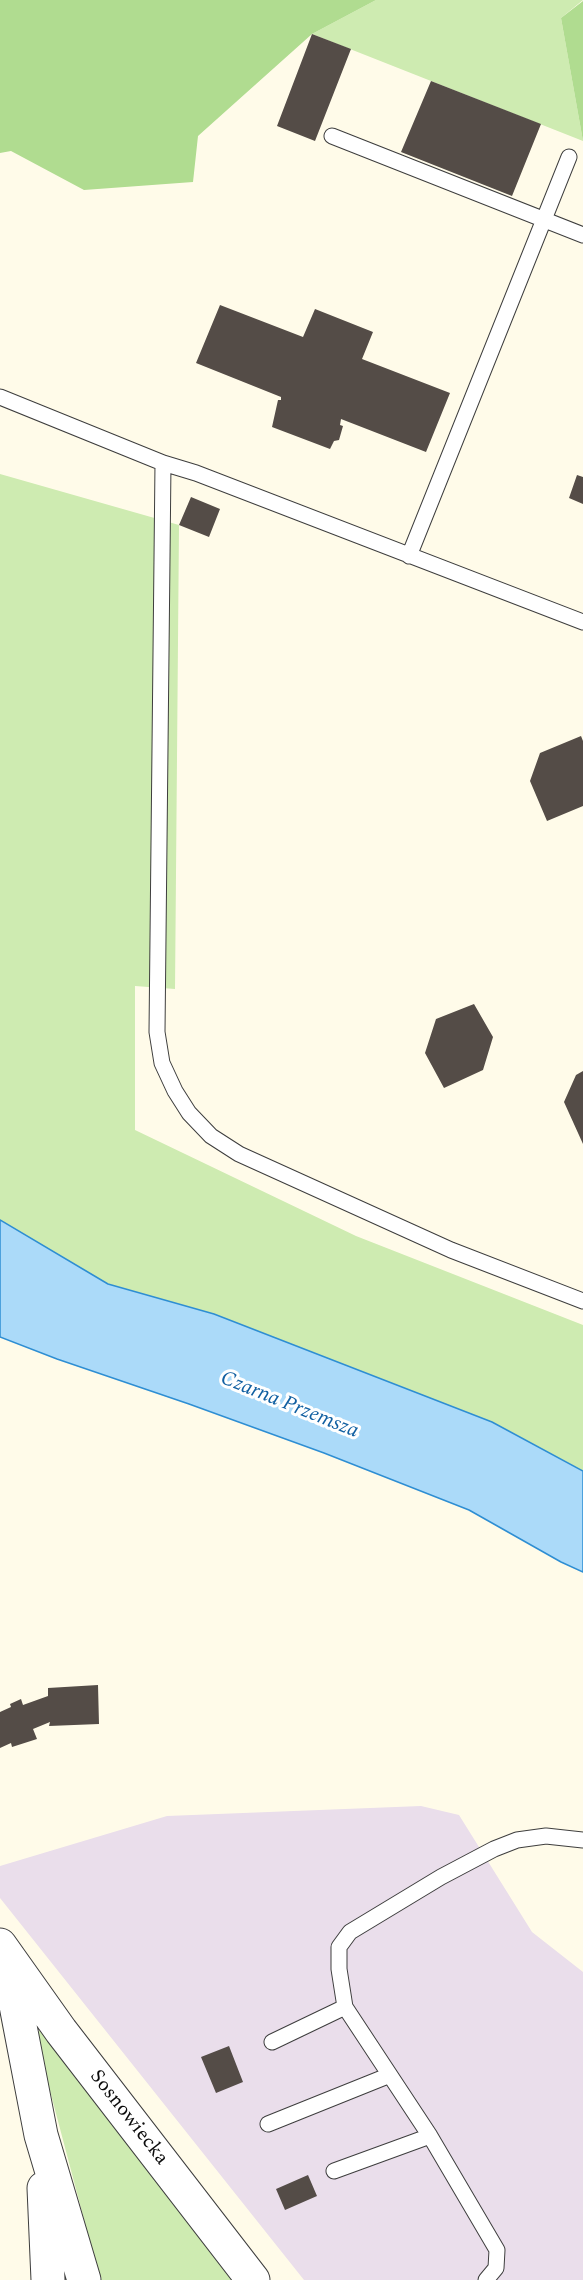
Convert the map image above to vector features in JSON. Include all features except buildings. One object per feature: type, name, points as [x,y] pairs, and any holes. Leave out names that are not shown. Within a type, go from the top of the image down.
[{"type":"street","name":"Sosnowiecka","points":[[3,1949],[41,2135],[84,2280]]},
{"type":"street","name":"Sosnowiecka","points":[[3,1949],[61,2031],[253,2280]]},
{"type":"street","points":[[41,2135],[48,2280]]},
{"type":"lane","points":[[332,136],[583,235]]},
{"type":"lane","points":[[409,556],[568,156]]},
{"type":"lane","points":[[0,398],[164,463],[196,473],[583,622]]},
{"type":"lane","points":[[164,463],[156,1010],[162,1063],[175,1091],[189,1113],[211,1136],[239,1154],[451,1250],[583,1301]]},
{"type":"lane","points":[[486,2280],[496,2268],[497,2250],[430,2136],[345,2007],[339,1969],[339,1947],[350,1932],[441,1877],[494,1849],[517,1840],[546,1836],[583,1840]]},
{"type":"lane","points":[[272,2042],[345,2007]]},
{"type":"lane","points":[[268,2124],[390,2075]]},
{"type":"lane","points":[[334,2171],[430,2136]]},
{"type":"shaded area","points":[[421,1806],[459,1815],[532,1932],[583,1972],[583,2280],[304,2280],[0,1898],[0,1866],[167,1816]]},
{"type":"green space","points":[[0,0],[376,0],[312,34],[198,136],[193,182],[84,190],[11,151],[0,153]]},
{"type":"green space","points":[[376,0],[583,0],[561,18],[583,141],[312,34]]},
{"type":"green space","points":[[583,1],[583,141],[561,18]]},
{"type":"green space","points":[[0,474],[179,525],[175,989],[135,986],[135,1130],[356,1236],[583,1325],[583,1471],[492,1422],[214,1314],[108,1284],[0,1220]]},
{"type":"green space","points":[[42,2029],[239,2280],[100,2280],[35,2034]]},
{"type":"water","name":"Czarna Przemsza","points":[[0,1220],[108,1284],[214,1314],[492,1422],[583,1471],[583,1572],[469,1510],[324,1453],[0,1337]]}]
